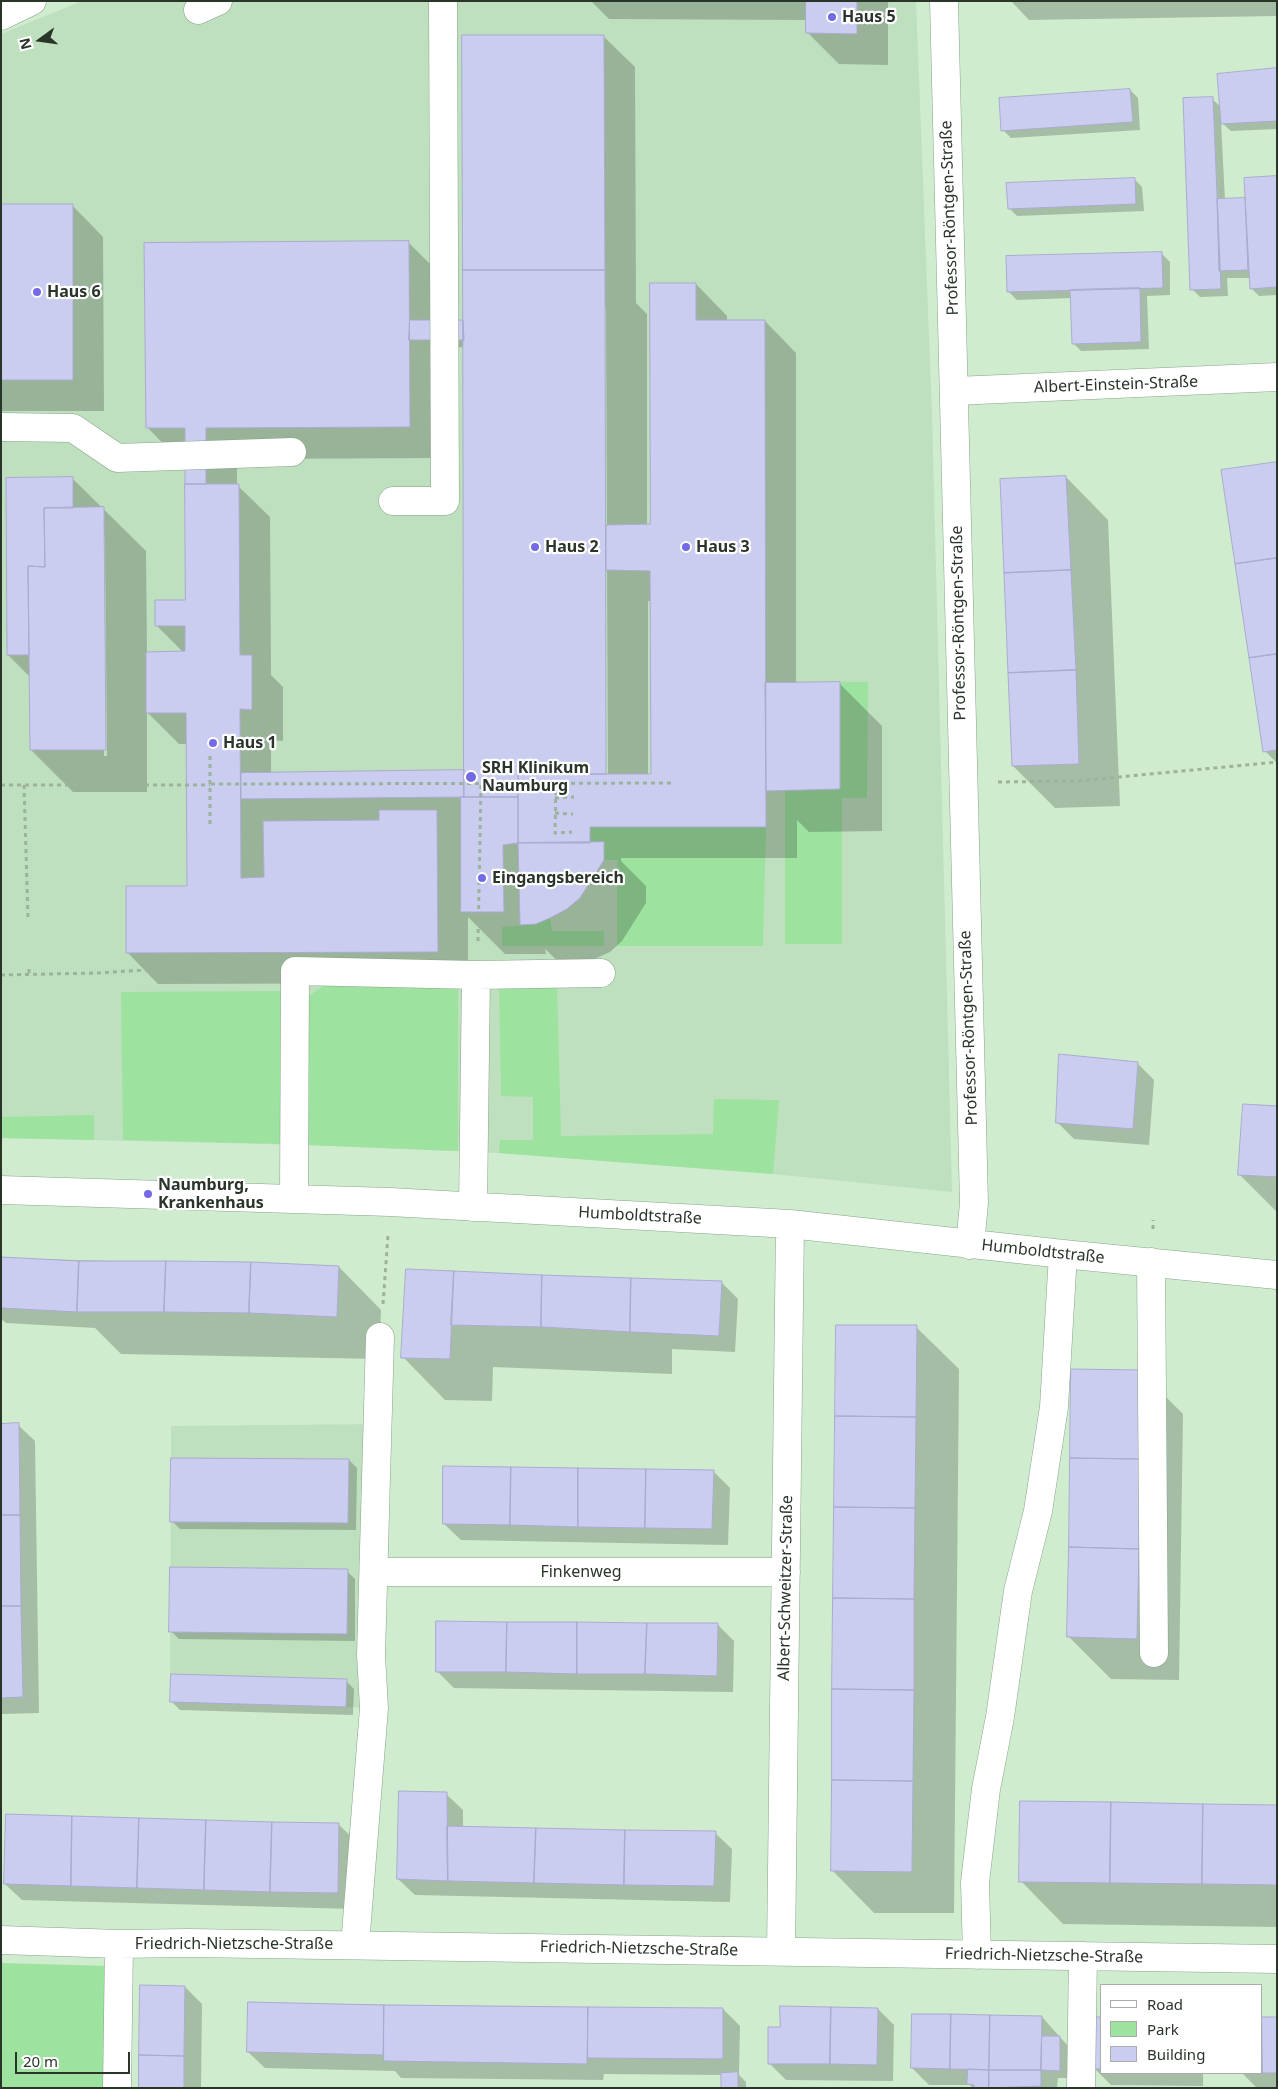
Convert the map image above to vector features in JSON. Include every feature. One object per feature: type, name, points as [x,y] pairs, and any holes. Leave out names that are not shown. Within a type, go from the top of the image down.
[{"type":"street","points":[[1,16],[32,1]]},
{"type":"street","points":[[393,501],[445,501],[443,1]]},
{"type":"street","name":"Professor-Röntgen-Straße","points":[[944,1],[974,1203],[970,1244]]},
{"type":"street","name":"Albert-Einstein-Straße","points":[[955,391],[1277,377]]},
{"type":"street","points":[[1,427],[73,428],[117,458],[292,452]]},
{"type":"street","points":[[294,1198],[295,971],[476,974],[601,973]]},
{"type":"street","points":[[473,1208],[476,974]]},
{"type":"street","name":"Humboldtstraße","points":[[1,1190],[390,1202],[790,1224],[1277,1275]]},
{"type":"street","name":"Albert-Schweitzer-Straße","points":[[781,1952],[790,1224]]},
{"type":"street","points":[[977,1955],[975,1882],[984,1808],[1018,1591],[1038,1511],[1054,1407],[1063,1254]]},
{"type":"street","points":[[1151,1262],[1154,1653]]},
{"type":"street","points":[[355,1945],[374,1708],[372,1655],[380,1337]]},
{"type":"street","name":"Finkenweg","points":[[375,1572],[786,1572]]},
{"type":"street","name":"Friedrich-Nietzsche-Straße","points":[[1,1940],[119,1944],[355,1945],[1277,1959]]},
{"type":"street","points":[[117,2088],[119,1944]]},
{"type":"street","points":[[1081,2088],[1084,1956]]},
{"type":"path","points":[[210,756],[210,825]]},
{"type":"path","points":[[962,782],[1077,781],[1277,762]]},
{"type":"path","points":[[476,974],[481,784]]},
{"type":"path","points":[[556,784],[555,833],[572,832]]},
{"type":"path","points":[[1,785],[674,784]]},
{"type":"path","points":[[24,785],[28,918]]},
{"type":"path","points":[[555,798],[574,798]]},
{"type":"path","points":[[555,814],[573,814]]},
{"type":"path","points":[[29,969],[29,974]]},
{"type":"path","points":[[380,1337],[390,1202]]},
{"type":"shaded area","name":"SRH Klinikum Naumburg","points":[[82,1],[916,1],[932,415],[952,1192],[773,1174],[499,1153],[307,1145],[1,1138],[1,34]]},
{"type":"shaded area","points":[[377,1424],[374,1708],[170,1702],[171,1426]]},
{"type":"green space","points":[[840,682],[868,682],[867,798],[842,798],[842,944],[785,944],[785,790],[840,789]]},
{"type":"green space","points":[[590,827],[766,827],[763,946],[617,946],[617,860],[604,860],[604,843],[590,843]]},
{"type":"green space","points":[[550,918],[552,931],[604,931],[604,946],[502,946],[502,927],[536,924]]},
{"type":"green space","points":[[333,979],[449,982],[458,989],[458,1151],[307,1145],[306,998]]},
{"type":"green space","points":[[557,984],[561,1136],[713,1134],[714,1099],[779,1100],[773,1174],[499,1153],[500,1140],[533,1140],[533,1097],[501,1096],[499,986]]},
{"type":"green space","points":[[283,991],[283,1144],[123,1140],[121,992]]},
{"type":"green space","points":[[94,1115],[94,1140],[1,1138],[1,1117]]},
{"type":"green space","points":[[1,1963],[111,1966],[108,2088],[1,2088]]},
{"type":"building","name":"Haus 5","points":[[806,1],[857,1],[857,34],[806,33]]},
{"type":"building","points":[[462,35],[604,35],[605,270],[463,270]]},
{"type":"building","points":[[1277,68],[1277,121],[1221,124],[1217,74]]},
{"type":"building","points":[[1130,89],[1133,122],[1001,131],[999,98]]},
{"type":"building","points":[[1213,97],[1221,289],[1190,290],[1183,98]]},
{"type":"building","points":[[1277,176],[1277,287],[1250,289],[1244,178]]},
{"type":"building","points":[[1135,178],[1136,204],[1008,209],[1006,183]]},
{"type":"building","points":[[1245,198],[1248,270],[1219,271],[1217,199]]},
{"type":"building","name":"Haus 6","points":[[1,204],[73,204],[73,380],[1,380]]},
{"type":"building","points":[[409,241],[410,427],[206,428],[206,484],[185,484],[185,428],[146,428],[144,243]]},
{"type":"building","points":[[1162,252],[1163,288],[1007,292],[1006,256]]},
{"type":"building","name":"Haus 2","points":[[463,270],[605,270],[606,774],[518,774],[518,797],[464,797]]},
{"type":"building","name":"Haus 3","points":[[650,283],[696,283],[696,320],[765,320],[766,827],[590,827],[590,843],[518,843],[518,774],[651,774],[650,571],[606,570],[606,525],[650,524]]},
{"type":"building","points":[[1140,288],[1141,342],[1072,344],[1070,290]]},
{"type":"building","points":[[410,320],[463,320],[464,340],[409,340]]},
{"type":"building","points":[[1277,462],[1277,558],[1235,564],[1221,470]]},
{"type":"building","points":[[1066,476],[1071,570],[1004,573],[1000,479]]},
{"type":"building","points":[[73,477],[73,508],[44,508],[45,567],[28,566],[29,655],[7,655],[6,478]]},
{"type":"building","name":"Haus 1","points":[[185,484],[239,484],[240,655],[252,655],[252,710],[240,709],[241,878],[264,877],[263,821],[379,820],[379,810],[437,810],[438,952],[126,953],[126,886],[187,886],[186,713],[146,713],[146,652],[185,651],[185,626],[155,626],[155,600],[185,600]]},
{"type":"building","points":[[104,507],[106,750],[30,750],[28,566],[45,567],[44,508]]},
{"type":"building","points":[[1277,558],[1277,654],[1249,658],[1235,564]]},
{"type":"building","points":[[1071,570],[1076,670],[1008,673],[1004,573]]},
{"type":"building","points":[[1277,654],[1277,750],[1263,752],[1249,658]]},
{"type":"building","points":[[1076,670],[1079,764],[1012,766],[1008,673]]},
{"type":"building","points":[[840,682],[840,789],[766,791],[765,683]]},
{"type":"building","points":[[464,770],[464,797],[241,799],[241,773]]},
{"type":"building","name":"Eingangsbereich","points":[[461,797],[518,797],[518,843],[503,845],[504,912],[461,912]]},
{"type":"building","points":[[604,842],[604,860],[580,898],[567,909],[550,918],[536,924],[520,925],[518,843]]},
{"type":"building","points":[[1059,1054],[1138,1062],[1133,1129],[1056,1123]]},
{"type":"building","points":[[1243,1104],[1277,1106],[1277,1177],[1238,1175]]},
{"type":"building","points":[[1,1257],[79,1261],[77,1312],[1,1308]]},
{"type":"building","points":[[79,1261],[166,1261],[164,1312],[77,1312]]},
{"type":"building","points":[[166,1261],[251,1262],[249,1313],[164,1312]]},
{"type":"building","points":[[251,1262],[339,1266],[337,1317],[249,1313]]},
{"type":"building","points":[[406,1269],[454,1271],[450,1359],[401,1358]]},
{"type":"building","points":[[454,1271],[542,1275],[541,1327],[451,1325]]},
{"type":"building","points":[[542,1275],[631,1278],[630,1332],[541,1327]]},
{"type":"building","points":[[631,1278],[722,1281],[719,1336],[630,1332]]},
{"type":"building","points":[[836,1325],[917,1325],[916,1417],[835,1416]]},
{"type":"building","points":[[1071,1369],[1141,1370],[1140,1459],[1070,1458]]},
{"type":"building","points":[[835,1416],[916,1417],[915,1508],[834,1507]]},
{"type":"building","points":[[19,1423],[20,1515],[1,1515],[1,1424]]},
{"type":"building","points":[[171,1458],[349,1459],[348,1523],[170,1522]]},
{"type":"building","points":[[1070,1458],[1140,1459],[1139,1549],[1069,1547]]},
{"type":"building","points":[[443,1466],[511,1467],[510,1525],[443,1524]]},
{"type":"building","points":[[511,1467],[578,1468],[578,1527],[510,1525]]},
{"type":"building","points":[[578,1468],[646,1469],[645,1528],[578,1527]]},
{"type":"building","points":[[646,1469],[714,1470],[712,1529],[645,1528]]},
{"type":"building","points":[[834,1507],[915,1508],[914,1599],[833,1598]]},
{"type":"building","points":[[1,1515],[20,1515],[21,1606],[1,1606]]},
{"type":"building","points":[[1069,1547],[1139,1549],[1137,1639],[1067,1637]]},
{"type":"building","points":[[170,1567],[348,1569],[347,1634],[169,1632]]},
{"type":"building","points":[[833,1598],[914,1599],[914,1690],[832,1689]]},
{"type":"building","points":[[1,1606],[21,1606],[23,1697],[1,1698]]},
{"type":"building","points":[[436,1621],[507,1622],[506,1672],[436,1672]]},
{"type":"building","points":[[507,1622],[577,1622],[577,1674],[506,1672]]},
{"type":"building","points":[[577,1622],[647,1623],[645,1674],[577,1674]]},
{"type":"building","points":[[647,1623],[718,1623],[717,1676],[645,1674]]},
{"type":"building","points":[[171,1674],[347,1679],[346,1707],[170,1702]]},
{"type":"building","points":[[832,1689],[914,1690],[913,1781],[832,1780]]},
{"type":"building","points":[[832,1780],[913,1781],[912,1872],[831,1871]]},
{"type":"building","points":[[399,1791],[447,1792],[448,1881],[397,1879]]},
{"type":"building","points":[[1020,1801],[1111,1802],[1110,1883],[1019,1882]]},
{"type":"building","points":[[1111,1802],[1203,1804],[1202,1884],[1110,1883]]},
{"type":"building","points":[[1203,1804],[1277,1805],[1277,1885],[1202,1884]]},
{"type":"building","points":[[6,1814],[72,1816],[71,1886],[4,1884]]},
{"type":"building","points":[[72,1816],[139,1818],[137,1888],[71,1886]]},
{"type":"building","points":[[139,1818],[206,1820],[204,1890],[137,1888]]},
{"type":"building","points":[[206,1820],[272,1822],[270,1892],[204,1890]]},
{"type":"building","points":[[272,1822],[339,1823],[338,1893],[270,1892]]},
{"type":"building","points":[[447,1826],[536,1828],[534,1883],[448,1881]]},
{"type":"building","points":[[536,1828],[625,1830],[624,1885],[534,1883]]},
{"type":"building","points":[[625,1830],[716,1831],[714,1886],[624,1885]]},
{"type":"building","points":[[140,1985],[185,1986],[184,2056],[139,2055]]},
{"type":"building","points":[[248,2002],[384,2005],[383,2055],[247,2052]]},
{"type":"building","points":[[384,2005],[588,2007],[587,2064],[384,2061]]},
{"type":"building","points":[[780,2006],[831,2007],[830,2064],[768,2064],[768,2027],[780,2027]]},
{"type":"building","points":[[588,2007],[723,2008],[723,2059],[588,2058]]},
{"type":"building","points":[[831,2007],[878,2008],[877,2065],[830,2064]]},
{"type":"building","points":[[912,2014],[951,2014],[950,2069],[911,2068]]},
{"type":"building","points":[[951,2014],[990,2015],[989,2070],[950,2069]]},
{"type":"building","points":[[990,2015],[1042,2016],[1041,2070],[989,2070]]},
{"type":"building","points":[[1093,2017],[1100,2017],[1100,2069],[1093,2069]]},
{"type":"building","points":[[1263,2017],[1277,2017],[1277,2073],[1263,2073]]},
{"type":"building","points":[[1042,2036],[1060,2036],[1060,2071],[1041,2070]]},
{"type":"building","points":[[139,2055],[184,2056],[184,2088],[139,2088]]},
{"type":"building","points":[[968,2069],[989,2070],[989,2088],[974,2088],[974,2085],[967,2084]]},
{"type":"building","points":[[989,2070],[1041,2070],[1041,2086],[989,2088]]},
{"type":"building","points":[[738,2072],[738,2088],[721,2088],[721,2073]]},
{"type":"place","name":"Haus 5","points":[[832,17]]},
{"type":"place","name":"Haus 6","points":[[37,292]]},
{"type":"place","name":"Haus 2","points":[[535,547]]},
{"type":"place","name":"Haus 3","points":[[686,547]]},
{"type":"place","name":"Haus 1","points":[[213,743]]},
{"type":"place","name":"SRH Klinikum Naumburg","points":[[471,777]]},
{"type":"place","name":"Eingangsbereich","points":[[482,878]]},
{"type":"place","name":"Naumburg, Krankenhaus","points":[[148,1194]]}]
